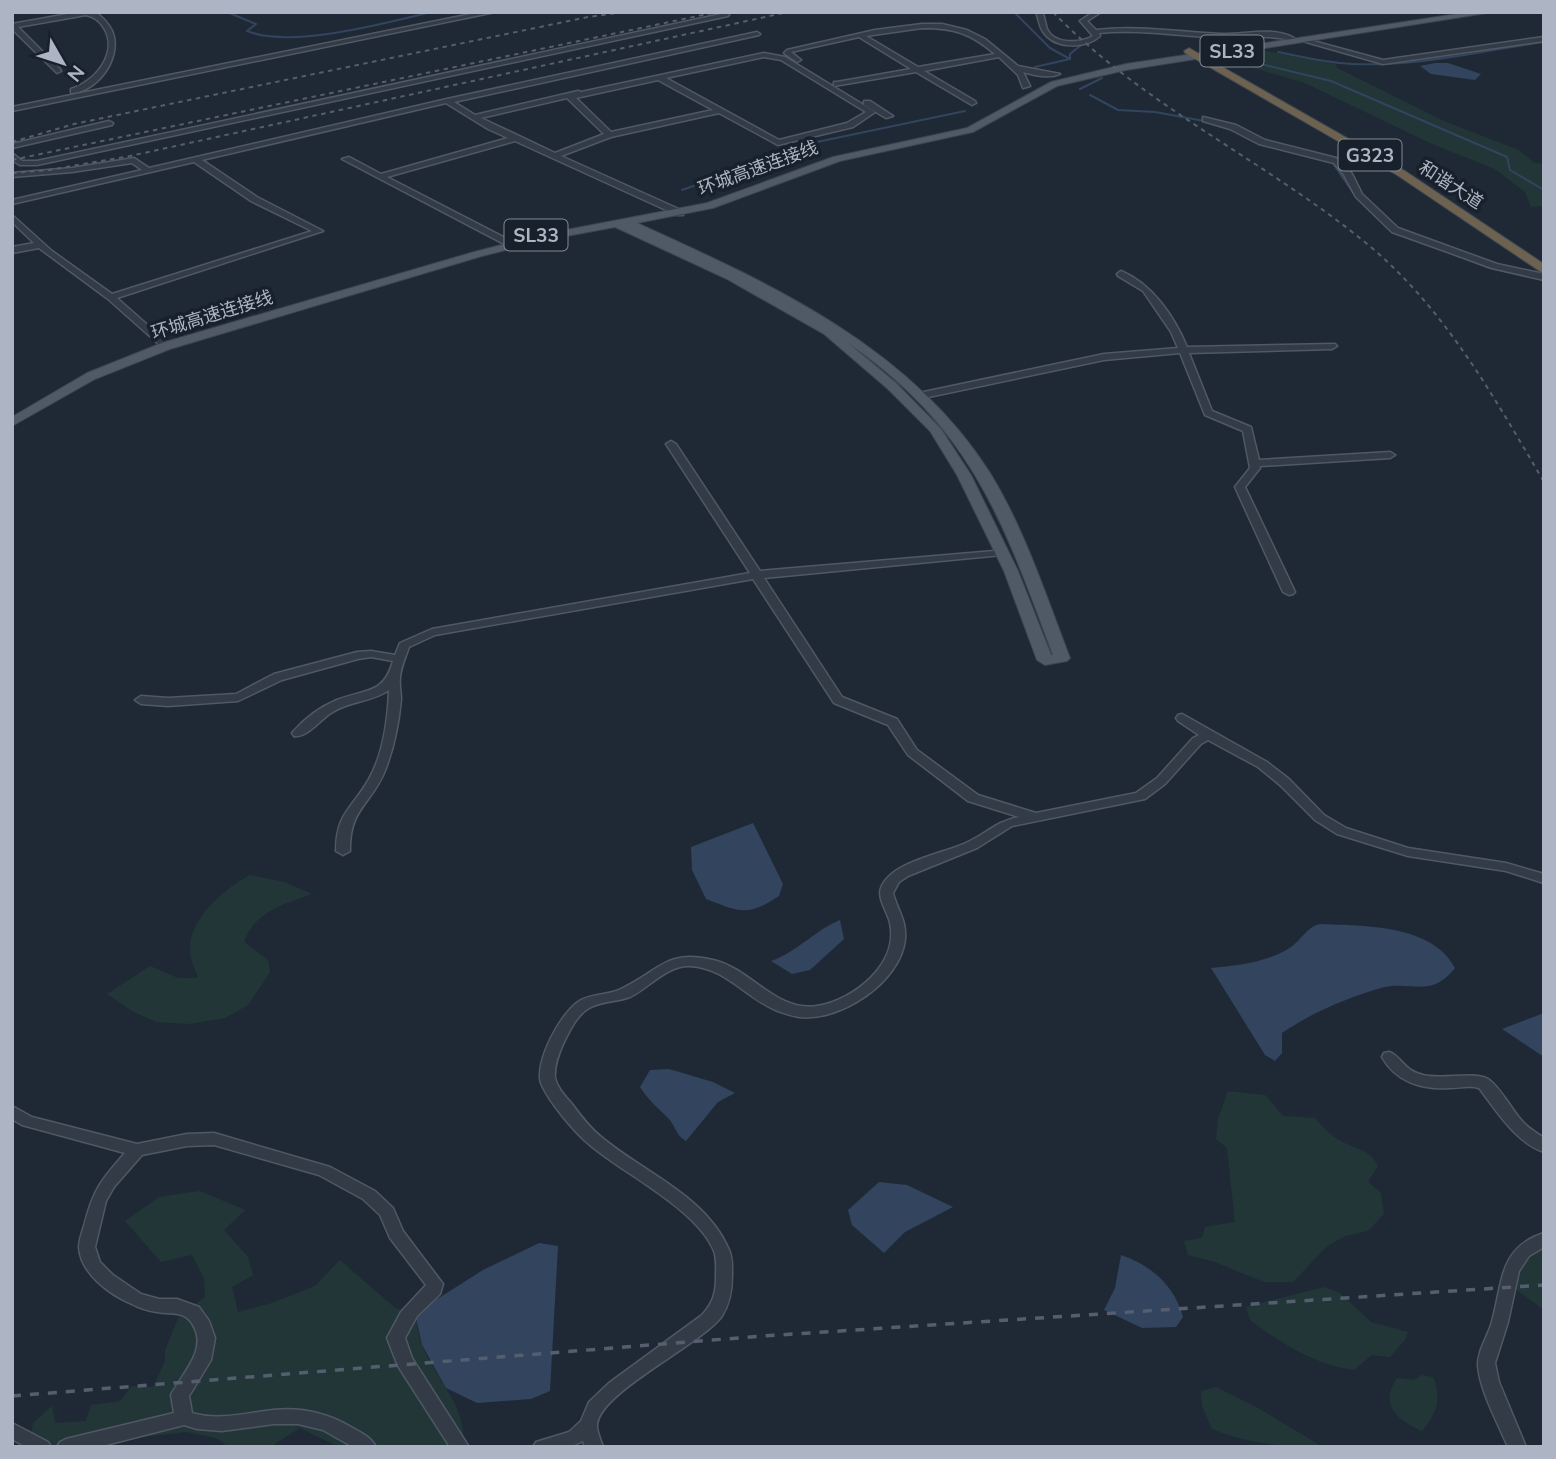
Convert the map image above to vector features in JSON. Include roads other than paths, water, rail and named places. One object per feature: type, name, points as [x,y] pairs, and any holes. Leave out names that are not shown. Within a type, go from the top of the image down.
[{"type":"highway","name":"和谐大道","points":[[1200,53],[1411,172],[1544,255]]},
{"type":"highway","name":"和谐大道","points":[[1200,53],[1401,173],[1544,270]]},
{"type":"main road","name":"环城高速连接线","points":[[12,415],[84,373],[164,344],[365,281],[509,244],[741,197],[808,168],[837,159],[970,130],[1054,84],[1078,77],[1291,37],[1471,12]]},
{"type":"main road","name":"环城高速连接线","points":[[677,212],[737,194],[824,160],[968,125],[992,113],[1026,86],[1059,73],[1162,55],[1302,40],[1489,12]]},
{"type":"main road","points":[[620,222],[788,298],[844,332],[919,396],[950,427],[983,473],[1024,560],[1062,658],[1045,660],[1002,552],[964,475],[935,429],[828,331],[731,277],[620,222]]},
{"type":"main road","name":"环城高速连接线","points":[[12,422],[60,391],[164,344]]},
{"type":"street","points":[[12,108],[492,12]]},
{"type":"street","points":[[1039,12],[1044,21],[1044,29],[1058,40],[1088,41],[1096,38],[1083,21],[1098,12]]},
{"type":"street","points":[[12,103],[81,89],[104,68],[112,46],[108,29],[94,13],[13,26]]},
{"type":"street","points":[[12,155],[20,163],[37,163],[726,15]]},
{"type":"street","points":[[13,26],[57,71]]},
{"type":"street","points":[[889,116],[787,53],[912,26],[943,26],[965,31],[1000,55],[1024,77],[1026,86]]},
{"type":"street","points":[[1094,32],[1139,30],[1229,36],[1265,32],[1291,37]]},
{"type":"street","points":[[12,201],[447,101],[757,34]]},
{"type":"street","points":[[862,36],[972,103]]},
{"type":"street","points":[[1302,40],[1383,62],[1544,39]]},
{"type":"street","points":[[475,117],[761,53],[752,49]]},
{"type":"street","points":[[609,135],[571,98],[660,78],[764,55],[783,58],[871,112],[850,125],[778,143],[660,78]]},
{"type":"street","points":[[837,84],[1000,55]]},
{"type":"street","points":[[1015,67],[1036,74],[1059,73]]},
{"type":"street","points":[[447,101],[515,138],[677,212]]},
{"type":"street","points":[[555,156],[609,135],[720,111]]},
{"type":"street","points":[[1206,119],[1233,127],[1262,142],[1336,161],[1348,174],[1359,195],[1395,230],[1495,267],[1544,277]]},
{"type":"street","points":[[12,146],[109,123]]},
{"type":"street","points":[[380,177],[515,138]]},
{"type":"street","points":[[111,297],[319,231],[254,199],[195,159]]},
{"type":"street","points":[[346,159],[509,244]]},
{"type":"street","points":[[12,175],[72,170],[134,160],[147,170]]},
{"type":"street","points":[[12,217],[40,245],[111,297],[164,344]]},
{"type":"street","points":[[12,250],[40,245]]},
{"type":"street","points":[[1121,274],[1146,289],[1176,332],[1208,412],[1248,429],[1255,468],[1240,487],[1289,592]]},
{"type":"street","points":[[919,396],[1104,357],[1184,350],[1332,346]]},
{"type":"street","points":[[671,444],[838,700],[893,722],[912,752],[973,798],[1032,817]]},
{"type":"street","points":[[1254,463],[1390,455]]},
{"type":"street","points":[[343,851],[343,826],[357,801],[376,778],[385,751],[396,692],[394,678],[404,645],[419,636],[757,575],[1002,552]]},
{"type":"street","points":[[141,701],[238,697],[278,677],[357,656],[371,654],[400,659]]},
{"type":"street","points":[[299,733],[318,715],[339,703],[373,695],[394,678]]},
{"type":"street","points":[[1182,718],[1206,736],[1274,773],[1321,821],[1335,830],[1402,850],[1498,866],[1544,879]]},
{"type":"street","points":[[542,1447],[575,1438],[588,1426],[595,1407],[615,1388],[664,1354],[717,1311],[724,1296],[722,1250],[711,1233],[696,1216],[593,1139],[548,1082],[556,1046],[574,1014],[585,1003],[622,995],[672,965],[689,960],[719,968],[748,982],[770,1003],[789,1011],[812,1013],[845,1001],[880,979],[891,963],[898,938],[897,925],[886,895],[888,886],[895,879],[919,866],[975,844],[1000,826],[1140,796],[1161,781],[1197,741],[1206,736]]},
{"type":"street","points":[[1389,1057],[1392,1065],[1417,1080],[1447,1083],[1478,1081],[1484,1084],[1518,1127],[1544,1146]]},
{"type":"street","points":[[12,1112],[27,1121],[137,1150],[187,1140],[214,1139],[324,1171],[369,1195],[387,1212],[396,1234],[435,1284],[435,1289],[413,1307],[402,1322],[396,1338],[404,1361],[460,1447]]},
{"type":"street","points":[[137,1150],[108,1183],[99,1202],[87,1247],[93,1265],[107,1280],[136,1299],[159,1306],[177,1306],[193,1312],[203,1326],[206,1338],[202,1360],[180,1395],[184,1418]]},
{"type":"street","points":[[1517,1447],[1490,1382],[1486,1363],[1500,1322],[1511,1270],[1523,1251],[1544,1239]]},
{"type":"street","points":[[66,1447],[184,1418],[205,1425],[216,1425],[287,1416],[310,1418],[345,1430],[367,1447]]},
{"type":"street","points":[[588,1426],[594,1447]]},
{"type":"street","points":[[12,1430],[42,1447]]},
{"type":"water","points":[[1448,63],[1481,74],[1475,80],[1431,74],[1420,66]]},
{"type":"water","points":[[753,823],[783,884],[779,896],[751,910],[727,907],[706,899],[692,870],[691,847]]},
{"type":"water","points":[[840,920],[844,939],[810,970],[792,974],[771,961],[822,929]]},
{"type":"water","points":[[1320,924],[1376,927],[1414,935],[1444,954],[1455,968],[1438,983],[1429,986],[1381,988],[1317,1013],[1282,1033],[1282,1053],[1275,1061],[1265,1055],[1211,968],[1273,956],[1291,947],[1308,930]]},
{"type":"water","points":[[1544,1013],[1544,1057],[1502,1029]]},
{"type":"water","points":[[669,1069],[713,1082],[735,1093],[718,1102],[686,1141],[640,1087],[650,1070]]},
{"type":"water","points":[[879,1182],[907,1185],[953,1207],[905,1232],[884,1253],[852,1225],[848,1210]]},
{"type":"water","points":[[539,1243],[558,1246],[550,1391],[531,1399],[477,1403],[446,1388],[422,1345],[415,1313],[483,1270]]},
{"type":"water","points":[[1121,1255],[1152,1271],[1168,1286],[1183,1317],[1176,1327],[1142,1328],[1104,1310],[1115,1288]]},
{"type":"waterway","points":[[227,12],[256,24],[247,31],[266,36],[288,37],[364,28],[432,12]]},
{"type":"waterway","points":[[1014,12],[1050,48],[1070,59]]},
{"type":"waterway","points":[[1204,37],[1214,38]]},
{"type":"waterway","points":[[1278,52],[1315,60],[1376,64],[1424,61],[1544,42]]},
{"type":"waterway","points":[[1070,59],[1070,54],[1081,45]]},
{"type":"waterway","points":[[1035,67],[1070,59]]},
{"type":"waterway","points":[[1261,64],[1331,81],[1507,157],[1510,170],[1544,190]]},
{"type":"waterway","points":[[1080,89],[1102,78]]},
{"type":"waterway","points":[[1090,95],[1118,110],[1155,112],[1204,121]]},
{"type":"waterway","points":[[682,190],[817,142],[965,111]]},
{"type":"waterway","points":[[1246,137],[1258,143]]},
{"type":"waterway","points":[[1332,162],[1354,194]]},
{"type":"waterway","points":[[1376,216],[1391,230]]},
{"type":"waterway","points":[[1427,244],[1489,268],[1524,275]]},
{"type":"railway","points":[[12,142],[74,124],[588,17],[624,12]]},
{"type":"railway","points":[[12,160],[717,12]]},
{"type":"railway","points":[[12,173],[49,170],[130,156],[788,12]]},
{"type":"railway","points":[[1053,12],[1127,77],[1293,189],[1372,248],[1399,273],[1424,300],[1468,358],[1544,482]]},
{"type":"railway","points":[[12,1396],[763,1336],[1544,1285]]}]
